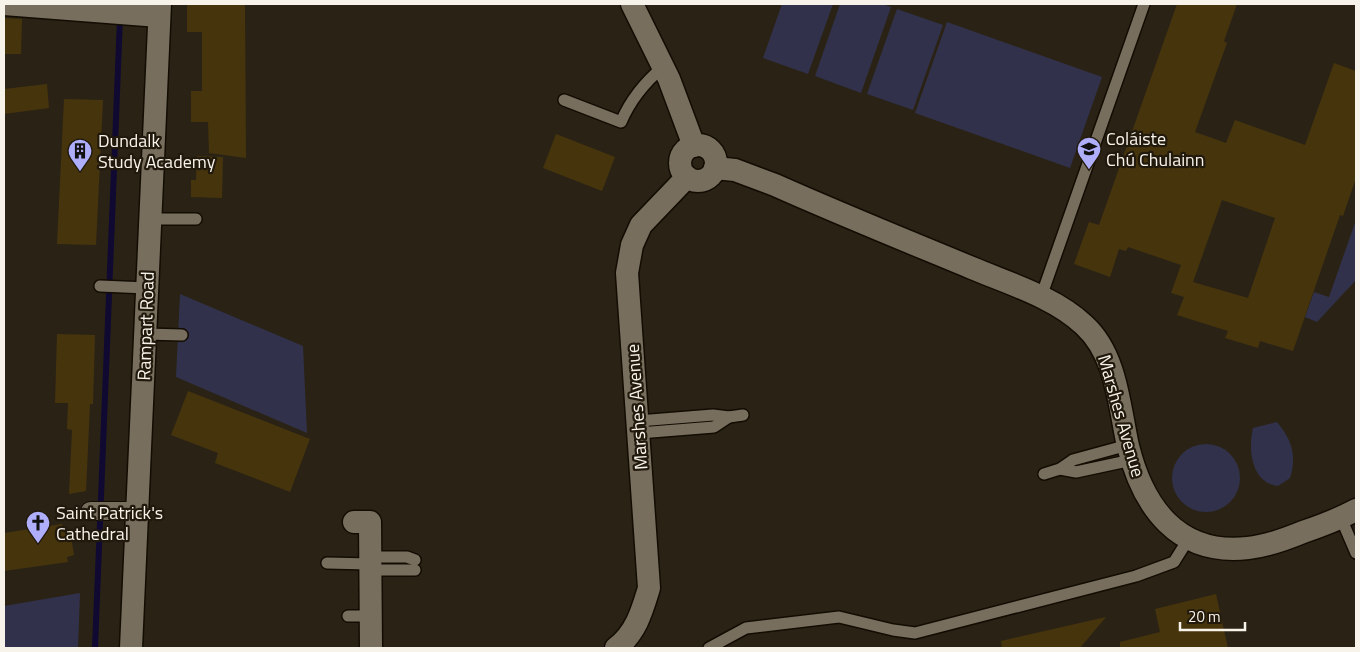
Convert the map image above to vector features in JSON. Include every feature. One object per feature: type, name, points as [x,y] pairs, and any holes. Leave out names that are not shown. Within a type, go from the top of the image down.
[{"type":"street","points":[[4,4],[132,15],[160,10]]},
{"type":"street","points":[[632,4],[663,67],[694,146]]},
{"type":"street","name":"Rampart Road","points":[[131,648],[160,10]]},
{"type":"street","points":[[694,146],[700,146],[710,151],[714,156],[715,168],[711,176],[702,181],[687,177],[681,168],[681,157],[688,148],[694,146]]},
{"type":"street","name":"Marshes Avenue","points":[[715,168],[734,170],[775,185],[1041,297],[1085,326],[1101,345],[1113,374],[1130,452],[1141,488],[1162,520],[1189,538],[1204,545],[1246,549],[1288,538],[1349,514]]},
{"type":"street","name":"Marshes Avenue","points":[[627,646],[641,618],[649,588],[628,273],[632,245],[641,225],[687,177]]},
{"type":"street","points":[[90,511],[138,511]]},
{"type":"street","points":[[354,522],[370,522],[371,648]]},
{"type":"lane","points":[[1041,297],[1144,4]]},
{"type":"lane","points":[[564,100],[621,122],[625,112],[648,79],[663,67]]},
{"type":"lane","points":[[151,219],[196,219]]},
{"type":"lane","points":[[100,286],[148,288]]},
{"type":"lane","points":[[146,334],[182,335]]},
{"type":"lane","points":[[639,427],[714,427],[729,417],[743,415]]},
{"type":"lane","points":[[1044,474],[1060,469],[1073,460],[1130,452]]},
{"type":"lane","points":[[1349,514],[1356,552]]},
{"type":"lane","points":[[709,648],[746,628],[839,617],[915,633],[1144,573],[1174,562],[1189,538]]},
{"type":"lane","points":[[327,563],[415,565]]},
{"type":"lane","points":[[348,616],[371,616]]},
{"type":"shaded area","points":[[782,4],[833,4],[808,74],[763,58]]},
{"type":"shaded area","points":[[840,4],[882,4],[891,7],[861,93],[815,76]]},
{"type":"shaded area","points":[[897,9],[943,25],[913,110],[867,94]]},
{"type":"shaded area","points":[[947,22],[1102,77],[1070,168],[915,113]]},
{"type":"shaded area","points":[[1356,220],[1356,280],[1317,322],[1305,317],[1314,292],[1329,297]]},
{"type":"shaded area","points":[[180,294],[303,346],[307,433],[176,377]]},
{"type":"shaded area","points":[[1277,422],[1290,442],[1293,455],[1290,478],[1278,486],[1269,484],[1257,472],[1251,446],[1253,428]]},
{"type":"shaded area","points":[[1206,444],[1219,447],[1230,454],[1237,465],[1240,478],[1237,491],[1230,502],[1219,509],[1206,512],[1193,509],[1182,502],[1175,491],[1172,478],[1175,465],[1182,454],[1193,447]]},
{"type":"shaded area","points":[[80,593],[78,648],[4,648],[4,606]]},
{"type":"building","points":[[187,4],[245,4],[246,158],[209,153],[208,122],[191,122],[191,91],[202,91],[202,32],[187,32]]},
{"type":"building","points":[[1177,4],[1237,4],[1224,41],[1227,43],[1195,132],[1226,143],[1235,120],[1305,145],[1334,63],[1356,71],[1356,178],[1343,216],[1340,215],[1293,351],[1260,341],[1258,348],[1225,338],[1228,331],[1177,315],[1184,297],[1171,293],[1181,265],[1128,247],[1126,251],[1119,249],[1110,277],[1074,264],[1089,222],[1099,225]],"holes":[[[1222,200],[1275,218],[1248,298],[1193,282]]]},
{"type":"building","points":[[4,18],[22,19],[21,54],[4,54]]},
{"type":"building","points":[[47,84],[49,108],[4,114],[4,89]]},
{"type":"building","name":"Dundalk Study Academy","points":[[64,99],[103,100],[96,245],[57,244]]},
{"type":"building","points":[[556,134],[615,157],[602,191],[543,168]]},
{"type":"building","points":[[197,156],[223,157],[222,198],[191,197],[191,180],[196,180]]},
{"type":"building","points":[[57,334],[95,335],[93,404],[90,404],[86,491],[69,494],[72,430],[67,429],[68,403],[55,403]]},
{"type":"building","points":[[188,391],[310,439],[290,492],[215,463],[218,453],[171,435]]},
{"type":"building","name":"Saint Patrick's Cathedral","points":[[62,524],[63,532],[70,531],[74,555],[67,557],[68,562],[4,571],[4,533]]},
{"type":"building","points":[[1216,594],[1228,648],[1120,648],[1120,642],[1160,632],[1155,609]]},
{"type":"building","points":[[1106,617],[1080,648],[1002,648],[1001,641]]},
{"type":"waterway","points":[[95,648],[120,18]]},
{"type":"place","name":"Coláiste Chú Chulainn","points":[[1089,170]]},
{"type":"place","name":"Dundalk Study Academy","points":[[80,172]]},
{"type":"place","name":"Saint Patrick's Cathedral","points":[[38,544]]}]
